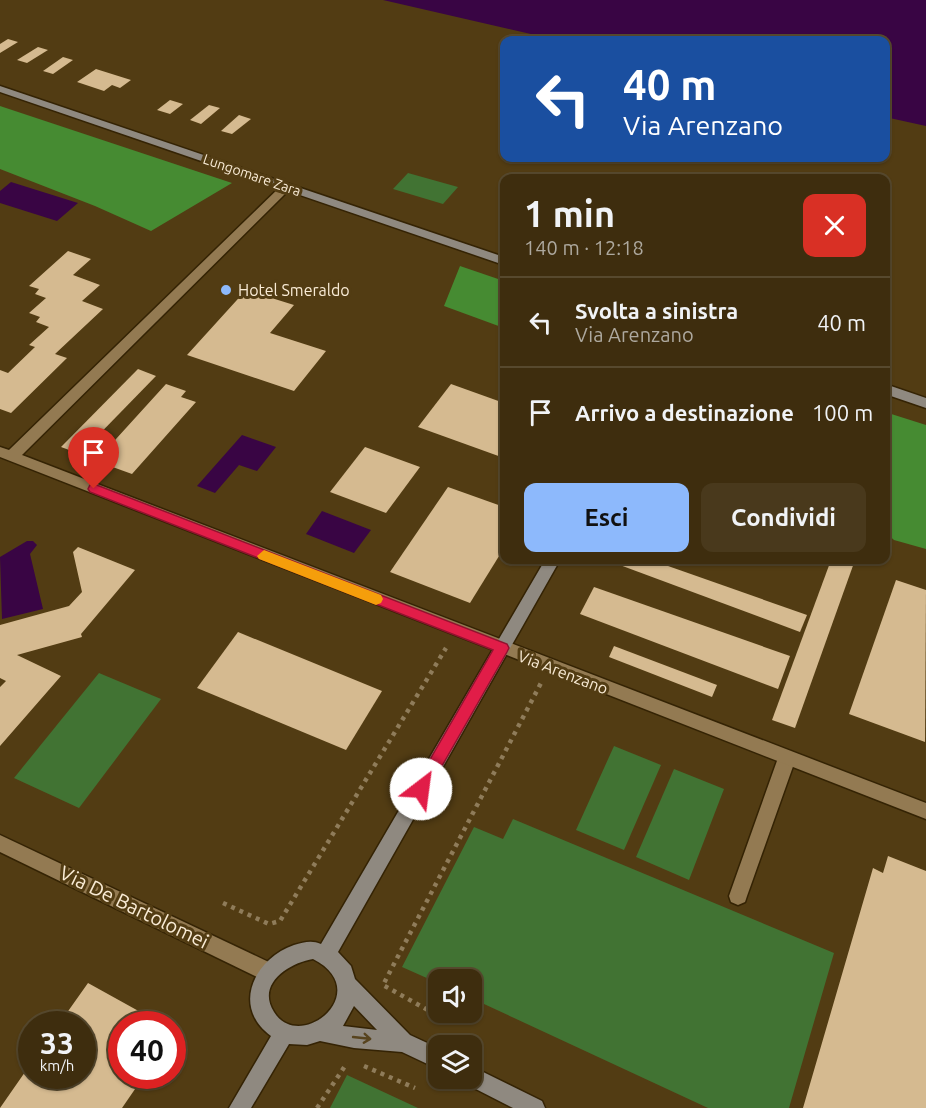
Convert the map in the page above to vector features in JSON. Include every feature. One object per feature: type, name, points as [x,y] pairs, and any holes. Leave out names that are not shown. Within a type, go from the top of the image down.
[{"type":"street","name":"Lungomare Zara","points":[[0,89],[500,260]]},
{"type":"street","points":[[6,454],[286,187]]},
{"type":"street","points":[[890,391],[926,403]]},
{"type":"street","name":"Via Arenzano","points":[[6,454],[926,811]]},
{"type":"street","points":[[326,954],[550,564]]},
{"type":"street","points":[[738,896],[787,758]]},
{"type":"street","name":"Via De Bartolomei","points":[[0,843],[268,972]]},
{"type":"street","points":[[322,1032],[342,1012],[347,999],[348,986],[344,972],[337,962],[326,954],[314,950],[288,955],[268,972],[262,985],[260,1000],[264,1014],[272,1025],[284,1033],[296,1036],[322,1032],[354,1038],[403,1042]]},
{"type":"street","points":[[348,986],[403,1042],[428,1054]]},
{"type":"street","points":[[239,1108],[284,1033]]},
{"type":"street","points":[[482,1082],[535,1108]]},
{"type":"path","points":[[223,903],[269,924],[280,921],[448,644]]},
{"type":"path","points":[[428,1010],[383,985],[544,677]]},
{"type":"path","points":[[317,1108],[342,1068],[350,1060]]},
{"type":"path","points":[[361,1065],[416,1088]]},
{"type":"green space","points":[[0,106],[232,183],[151,231],[95,206],[0,169]]},
{"type":"green space","points":[[408,173],[458,187],[443,204],[393,189]]},
{"type":"green space","points":[[460,266],[500,280],[500,327],[444,306]]},
{"type":"green space","points":[[890,414],[926,425],[926,549],[894,540],[890,536]]},
{"type":"green space","points":[[99,673],[161,699],[79,808],[14,778]]},
{"type":"green space","points":[[614,746],[661,765],[624,850],[576,830]]},
{"type":"green space","points":[[674,769],[724,789],[689,880],[636,857]]},
{"type":"green space","points":[[513,819],[834,953],[789,1108],[708,1108],[482,1003],[482,969],[428,969],[428,979],[402,967],[474,827],[503,839]]},
{"type":"green space","points":[[347,1075],[418,1108],[330,1108]]},
{"type":"shaded area","points":[[383,0],[926,0],[926,126],[890,118],[890,36],[540,36]]},
{"type":"shaded area","points":[[11,182],[78,203],[57,221],[0,203],[0,191]]},
{"type":"shaded area","points":[[242,435],[276,447],[257,471],[239,465],[215,493],[197,486]]},
{"type":"shaded area","points":[[322,511],[371,530],[354,553],[306,534]]},
{"type":"shaded area","points":[[27,541],[33,541],[37,545],[30,554],[43,609],[2,619],[0,557]]},
{"type":"building","points":[[8,39],[18,42],[0,53],[0,44]]},
{"type":"building","points":[[38,47],[48,50],[27,63],[17,60]]},
{"type":"building","points":[[63,57],[73,60],[53,74],[43,71]]},
{"type":"building","points":[[96,69],[131,80],[120,88],[112,85],[104,91],[77,82]]},
{"type":"building","points":[[170,100],[183,104],[170,114],[157,110]]},
{"type":"building","points":[[209,105],[220,108],[201,124],[190,120]]},
{"type":"building","points":[[239,115],[251,119],[232,134],[221,131]]},
{"type":"building","points":[[68,251],[91,259],[73,275],[100,285],[82,301],[103,309],[55,354],[67,358],[11,413],[0,409],[0,370],[8,373],[35,347],[29,345],[49,327],[36,322],[40,317],[29,313],[46,298],[35,294],[39,289],[29,286]]},
{"type":"building","points":[[246,290],[294,305],[270,333],[326,351],[294,391],[187,355]]},
{"type":"building","points":[[138,369],[156,376],[80,454],[61,447]]},
{"type":"building","points":[[166,384],[186,391],[181,397],[196,402],[132,474],[96,461]]},
{"type":"building","points":[[451,384],[500,402],[500,457],[418,427]]},
{"type":"building","points":[[365,447],[420,467],[386,513],[330,492]]},
{"type":"building","points":[[448,487],[500,506],[500,554],[470,603],[390,572]]},
{"type":"building","points":[[78,547],[135,570],[81,634],[82,637],[17,655],[61,676],[0,746],[0,687],[6,681],[0,678],[0,625],[69,606],[82,592],[73,552]]},
{"type":"building","points":[[617,564],[662,564],[807,615],[800,632]]},
{"type":"building","points":[[830,564],[854,564],[795,728],[772,720]]},
{"type":"building","points":[[896,580],[926,590],[925,742],[849,714]]},
{"type":"building","points":[[594,587],[790,656],[778,689],[580,614]]},
{"type":"building","points":[[238,632],[382,691],[346,750],[197,688]]},
{"type":"building","points":[[614,646],[717,685],[712,697],[609,657]]},
{"type":"building","points":[[888,856],[926,871],[926,1108],[803,1108],[873,868],[883,873]]},
{"type":"building","points":[[88,983],[139,1011],[108,1011],[108,1089],[135,1089],[122,1108],[0,1108],[18,1082],[18,1089],[96,1089],[96,1011],[68,1011]]},
{"type":"slow traffic","points":[[264,556],[376,599]]},
{"type":"place","name":"Hotel Smeraldo","points":[[226,290]]},
{"type":"route","points":[[94,489],[502,648],[421,789]]}]
